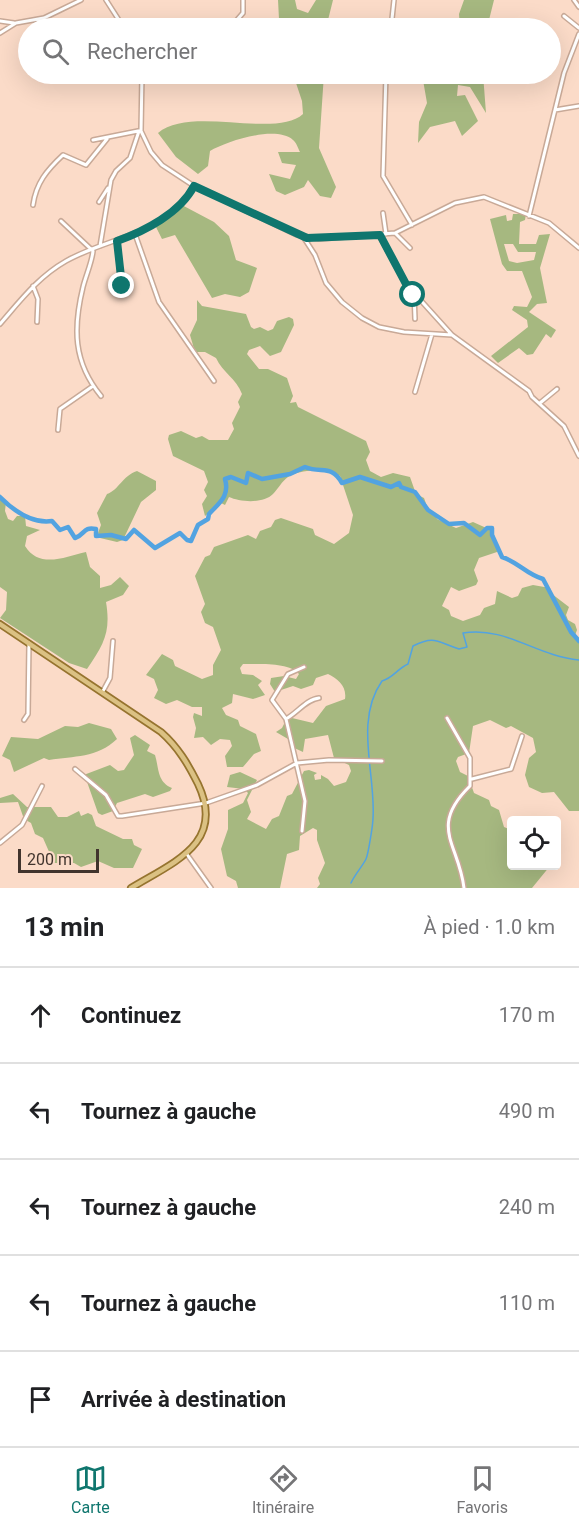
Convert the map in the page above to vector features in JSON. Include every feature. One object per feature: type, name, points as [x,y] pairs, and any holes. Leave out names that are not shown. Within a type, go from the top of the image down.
[{"type":"main road","points":[[0,624],[104,691],[172,741],[188,764],[206,803],[207,820],[203,835],[186,853],[131,888]]},
{"type":"street","points":[[44,18],[81,0]]},
{"type":"street","points":[[106,0],[117,18]]},
{"type":"street","points":[[239,18],[243,13],[243,0]]},
{"type":"street","points":[[392,18],[394,0]]},
{"type":"street","points":[[574,0],[579,7]]},
{"type":"street","points":[[564,16],[579,28]]},
{"type":"street","points":[[0,21],[16,23]]},
{"type":"street","points":[[0,33],[16,23]]},
{"type":"street","points":[[529,216],[567,65],[579,34]]},
{"type":"street","points":[[99,246],[109,187],[114,174],[130,158],[140,131],[142,84]]},
{"type":"street","points":[[386,84],[383,176],[412,225]]},
{"type":"street","points":[[555,110],[579,106]]},
{"type":"street","points":[[93,140],[140,131]]},
{"type":"street","points":[[140,131],[162,165],[194,186],[302,237],[319,239],[395,233],[449,206],[480,197],[555,226],[579,248]]},
{"type":"street","points":[[33,205],[37,187],[44,174],[63,155],[86,165],[107,139]]},
{"type":"street","points":[[0,324],[33,286],[58,266],[99,246],[135,234],[171,211],[186,198],[194,186]]},
{"type":"street","points":[[99,202],[109,187]]},
{"type":"street","points":[[383,213],[386,234]]},
{"type":"street","points":[[61,221],[92,249],[93,253],[82,290],[76,341],[81,360],[93,386],[101,396]]},
{"type":"street","points":[[395,233],[410,248]]},
{"type":"street","points":[[135,234],[159,302],[214,381]]},
{"type":"street","points":[[380,235],[406,284],[452,335],[501,369],[564,426],[579,456]]},
{"type":"street","points":[[302,237],[310,245],[333,292],[362,318],[389,329],[417,334],[452,335]]},
{"type":"street","points":[[117,241],[121,284],[127,286]]},
{"type":"street","points":[[33,286],[38,299],[37,322]]},
{"type":"street","points":[[414,292],[415,319]]},
{"type":"street","points":[[415,392],[432,334]]},
{"type":"street","points":[[58,430],[60,409],[93,386]]},
{"type":"street","points":[[540,403],[557,389]]},
{"type":"street","points":[[24,720],[28,714],[29,641]]},
{"type":"street","points":[[104,691],[110,678],[113,641]]},
{"type":"street","points":[[302,831],[305,801],[297,763],[286,719],[272,700],[288,674],[304,667]]},
{"type":"street","points":[[286,719],[302,709],[311,699],[319,698]]},
{"type":"street","points":[[447,718],[470,758],[471,780],[468,788],[454,801],[448,821],[451,845],[464,888]]},
{"type":"street","points":[[471,780],[511,769],[522,736]]},
{"type":"street","points":[[75,769],[106,795],[118,816],[206,803],[257,785],[297,763],[329,760],[382,761]]},
{"type":"street","points":[[0,843],[22,825],[42,786]]},
{"type":"street","points":[[186,853],[195,869],[211,888]]},
{"type":"green space","points":[[278,0],[295,0],[297,9],[308,13],[316,0],[333,0],[328,18],[279,18]]},
{"type":"green space","points":[[464,0],[494,0],[490,18],[459,18]]},
{"type":"green space","points":[[296,84],[323,84],[319,148],[336,187],[331,198],[320,196],[308,180],[304,187],[285,195],[276,191],[269,174],[290,179],[296,165],[282,163],[278,152],[300,152],[294,141],[285,136],[264,134],[239,139],[218,147],[210,151],[208,166],[198,174],[176,157],[158,133],[172,125],[190,122],[273,124],[290,121],[303,114],[302,101]]},
{"type":"green space","points":[[424,84],[484,84],[486,113],[470,87],[458,85],[457,96],[465,95],[478,121],[462,136],[455,121],[430,127],[418,143],[419,122],[427,103]]},
{"type":"green space","points":[[180,204],[214,222],[229,236],[236,260],[257,268],[249,292],[240,297],[225,294],[212,298],[175,235],[162,239],[156,227]]},
{"type":"green space","points":[[513,214],[526,214],[525,220],[520,222],[519,244],[536,244],[539,235],[550,234],[540,268],[547,303],[537,304],[529,312],[556,330],[551,338],[546,334],[533,354],[527,355],[519,348],[498,363],[491,356],[528,327],[527,320],[512,310],[514,306],[527,307],[532,297],[522,271],[507,271],[502,264],[490,219],[506,215],[507,221],[512,220]],"holes":[[[504,244],[513,244],[518,252],[536,252],[534,260],[517,263],[509,261]]]},
{"type":"green space","points":[[197,300],[202,306],[246,314],[254,329],[260,327],[268,331],[273,329],[277,321],[289,317],[293,319],[294,325],[281,352],[270,356],[260,346],[249,350],[247,354],[259,369],[268,369],[287,378],[293,396],[290,403],[296,402],[298,407],[366,441],[370,452],[366,460],[370,471],[381,477],[393,473],[410,477],[416,494],[424,498],[428,509],[435,513],[437,519],[456,528],[473,522],[493,531],[497,552],[479,558],[474,570],[478,581],[476,585],[459,591],[451,587],[442,606],[449,610],[451,616],[463,621],[480,615],[484,608],[495,604],[497,591],[512,598],[518,596],[522,588],[533,585],[550,588],[552,594],[569,607],[566,615],[568,620],[575,624],[577,630],[574,638],[579,640],[579,811],[569,811],[554,792],[542,793],[529,787],[525,775],[529,758],[536,752],[533,738],[511,726],[506,728],[490,720],[473,726],[469,753],[458,757],[456,761],[460,772],[468,776],[474,793],[489,800],[491,806],[499,810],[504,827],[507,828],[507,870],[547,870],[532,888],[317,888],[320,884],[318,878],[325,863],[317,840],[317,830],[313,828],[300,836],[299,850],[287,854],[280,888],[238,888],[236,881],[227,876],[221,849],[228,829],[228,810],[243,803],[248,793],[244,789],[227,787],[230,775],[240,772],[257,780],[247,800],[251,812],[247,819],[266,829],[272,819],[279,816],[287,796],[292,794],[304,771],[317,773],[314,775],[315,780],[321,779],[321,775],[334,786],[346,782],[351,771],[349,765],[334,758],[328,735],[305,739],[303,752],[290,746],[288,739],[276,732],[282,728],[286,720],[292,718],[313,723],[326,706],[345,699],[343,687],[328,674],[316,678],[313,685],[301,689],[293,686],[275,692],[270,684],[271,678],[284,676],[296,679],[299,674],[289,667],[243,664],[240,668],[242,674],[253,675],[262,681],[258,685],[265,695],[253,699],[233,694],[232,703],[222,708],[226,715],[238,720],[240,726],[256,734],[261,751],[254,754],[243,767],[227,767],[225,756],[232,746],[230,740],[220,739],[211,745],[203,737],[194,738],[196,728],[194,713],[202,716],[202,707],[192,707],[177,700],[166,704],[154,698],[158,690],[154,679],[146,675],[162,654],[173,660],[175,666],[202,679],[213,675],[213,665],[221,650],[213,627],[205,623],[201,612],[205,604],[195,576],[205,557],[210,555],[214,547],[248,535],[256,539],[260,531],[271,527],[275,520],[281,518],[313,529],[315,535],[334,544],[349,533],[353,515],[340,476],[315,471],[300,472],[288,477],[273,494],[258,501],[229,497],[225,505],[221,503],[205,516],[202,504],[207,496],[204,490],[208,482],[204,471],[173,456],[169,435],[181,431],[196,438],[202,436],[209,440],[228,440],[234,429],[232,423],[240,407],[238,402],[242,394],[216,358],[205,352],[195,352],[190,335],[197,320]]},
{"type":"green space","points":[[137,471],[156,481],[156,490],[141,502],[123,540],[117,542],[100,538],[98,533],[101,525],[97,513],[107,494]]},
{"type":"green space","points":[[0,495],[6,502],[5,511],[8,519],[13,521],[17,516],[25,516],[26,526],[40,530],[27,536],[25,546],[31,553],[37,557],[53,560],[86,552],[90,567],[100,576],[100,588],[111,585],[120,577],[129,586],[123,595],[106,602],[107,630],[98,652],[87,669],[69,663],[0,618],[6,610],[7,592],[0,587]]},
{"type":"green space","points":[[89,723],[111,729],[117,739],[93,753],[49,760],[44,758],[14,772],[10,760],[2,756],[11,737],[38,739],[65,726],[78,727]]},
{"type":"green space","points":[[135,735],[150,745],[147,751],[155,755],[161,778],[172,788],[170,791],[153,797],[145,794],[117,803],[113,811],[102,815],[98,813],[86,779],[81,776],[110,765],[118,771],[124,770],[134,755],[130,738]]},
{"type":"green space","points":[[13,794],[27,807],[51,807],[58,817],[67,817],[79,811],[81,816],[88,813],[92,815],[96,826],[123,839],[132,839],[134,845],[142,849],[133,868],[114,868],[98,861],[81,867],[74,863],[54,863],[43,838],[35,834],[31,823],[24,819],[18,802],[0,803],[0,798]]},
{"type":"waterway","points":[[0,497],[11,507],[30,518],[52,521],[60,530],[68,527],[75,538],[92,528],[96,529],[96,536],[111,535],[126,539],[134,530],[155,548],[180,533],[191,541],[198,525],[208,519],[209,514],[223,499],[226,490],[225,479],[231,477],[246,483],[248,473],[262,479],[290,474],[305,467],[330,471],[342,483],[360,477],[391,487],[399,483],[401,487],[415,492],[428,510],[449,524],[464,523],[480,535],[487,528],[492,528],[492,535],[502,557],[543,579],[571,632],[579,641]]},
{"type":"waterway","points":[[351,883],[366,859],[373,822],[368,748],[369,713],[382,681],[408,664],[413,646],[431,640],[459,649],[467,647],[463,633],[479,632],[507,637],[549,653],[579,660]]},
{"type":"route","points":[[122,286],[117,241],[143,230],[162,218],[189,195],[194,186],[291,233],[307,238],[380,235],[406,284],[414,292],[413,295]]}]
